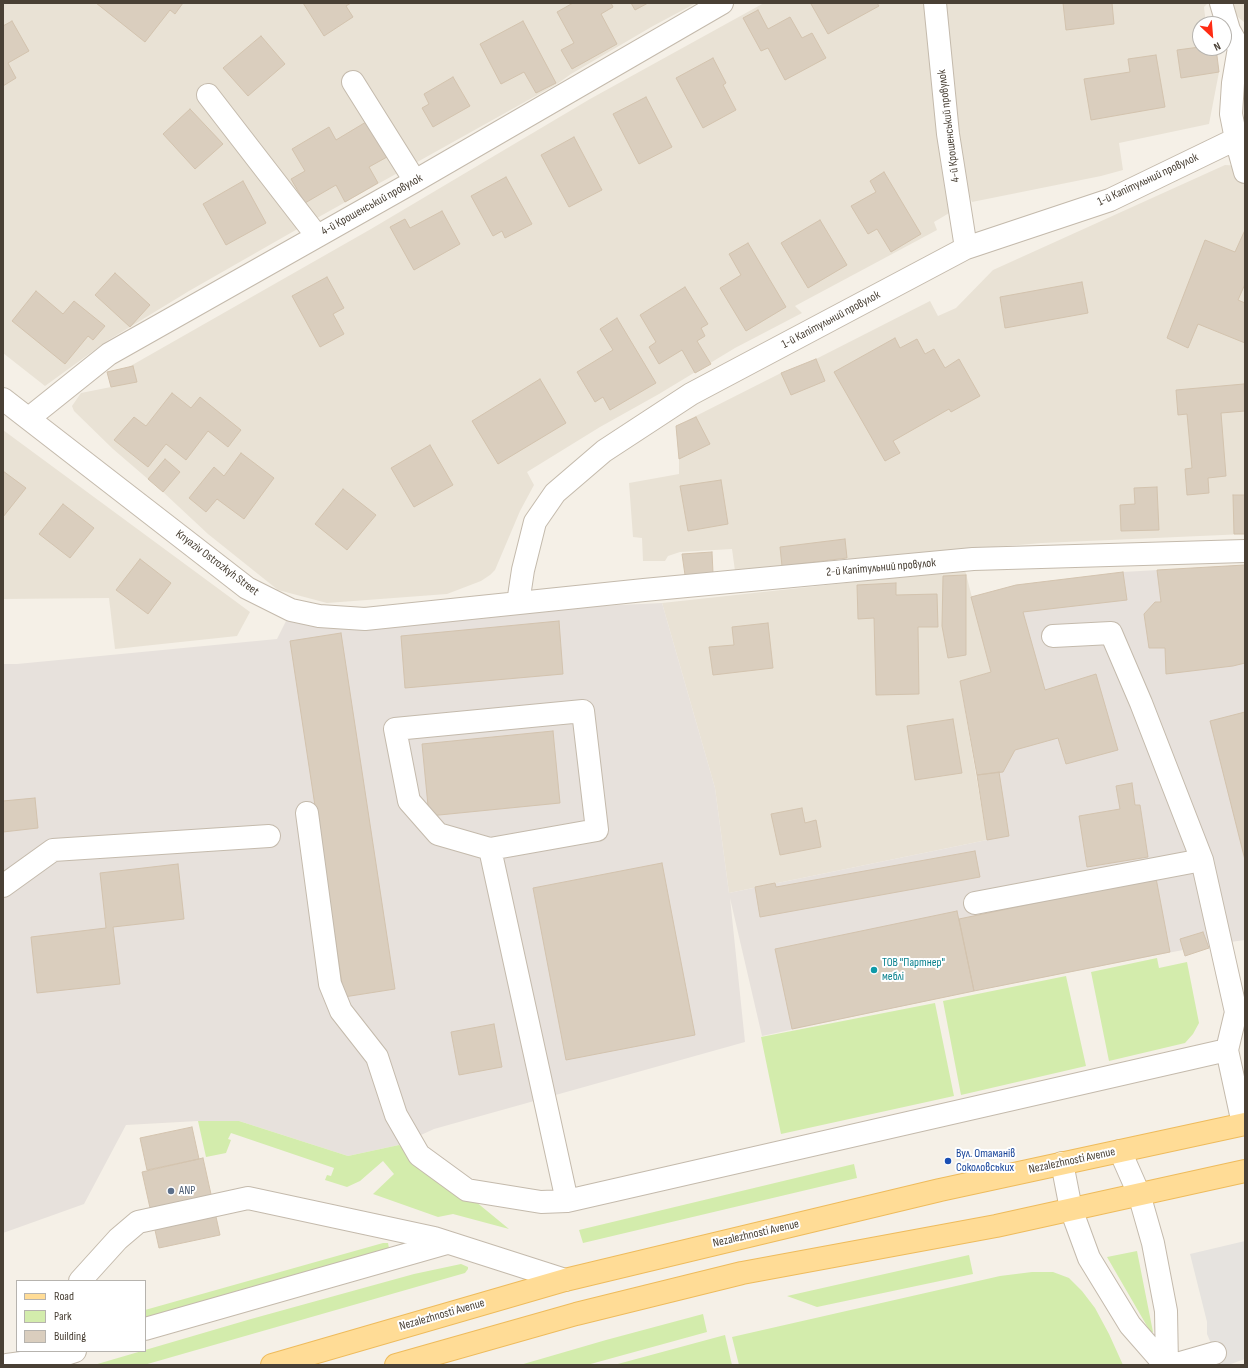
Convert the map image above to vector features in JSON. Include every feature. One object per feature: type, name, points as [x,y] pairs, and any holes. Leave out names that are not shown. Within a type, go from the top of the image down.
[{"type":"main road","name":"Nezalezhnosti Avenue","points":[[272,1365],[565,1280],[917,1196],[1244,1124]]},
{"type":"main road","points":[[396,1365],[576,1314],[742,1273],[996,1226],[1245,1171]]},
{"type":"street","name":"4-й Крошенський провулок","points":[[29,418],[109,354],[415,181],[722,3]]},
{"type":"street","name":"4-й Крошенський провулок","points":[[935,3],[948,134],[966,248]]},
{"type":"street","points":[[1221,3],[1228,30],[1242,48],[1233,83],[1231,114],[1245,172]]},
{"type":"street","points":[[353,82],[415,181]]},
{"type":"street","points":[[208,94],[317,236]]},
{"type":"street","name":"1-й Капітульний провулок","points":[[518,603],[523,570],[535,522],[555,493],[604,451],[691,394],[966,248],[1110,200],[1181,167],[1236,139]]},
{"type":"street","name":"Knyaziv Ostrozkyh Street","points":[[3,399],[247,588],[291,610],[319,616],[365,619],[518,603]]},
{"type":"street","name":"2-й Капітульний провулок","points":[[518,603],[973,560],[1245,550]]},
{"type":"street","points":[[1054,636],[1111,633],[1141,703],[1202,860],[1241,1011],[1227,1050],[1244,1124]]},
{"type":"street","points":[[583,711],[597,830],[490,849],[438,834],[409,800],[395,729],[583,711]]},
{"type":"street","points":[[307,813],[330,984],[341,1011],[377,1057],[396,1115],[419,1155],[467,1190],[541,1202],[567,1201],[1227,1050]]},
{"type":"street","points":[[3,886],[53,850],[269,836]]},
{"type":"street","points":[[490,849],[567,1201]]},
{"type":"street","points":[[975,903],[1202,860]]},
{"type":"street","points":[[1120,1151],[1140,1194],[1153,1244],[1166,1312],[1166,1365]]},
{"type":"street","points":[[1062,1163],[1071,1209],[1090,1258],[1130,1325],[1166,1365]]},
{"type":"street","points":[[81,1280],[118,1239],[138,1222],[248,1198],[434,1238],[565,1280]]},
{"type":"street","points":[[146,1329],[447,1243]]},
{"type":"street","points":[[3,1356],[16,1347]]},
{"type":"street","points":[[8,1365],[51,1359],[72,1352]]},
{"type":"street","points":[[1173,1365],[1215,1352]]},
{"type":"shaded area","points":[[3,3],[696,3],[653,26],[571,74],[557,84],[189,291],[107,341],[45,386],[3,353]]},
{"type":"shaded area","points":[[764,3],[925,3],[951,212],[934,222],[937,230],[795,306],[802,313],[735,348],[659,394],[600,427],[527,472],[534,485],[520,511],[495,570],[481,581],[447,594],[327,603],[278,590],[208,534],[163,492],[113,449],[74,411],[72,406],[81,393],[111,387],[107,372],[127,368],[371,229],[590,99]]},
{"type":"shaded area","points":[[944,3],[1208,3],[1204,7],[1205,16],[1192,16],[1192,56],[1217,56],[1219,72],[1209,124],[1119,143],[1123,170],[1101,176],[972,202],[965,186]]},
{"type":"shaded area","points":[[1230,3],[1245,3],[1245,23],[1238,17]]},
{"type":"shaded area","points":[[1225,165],[1245,166],[1245,534],[1042,543],[886,556],[849,561],[847,558],[735,571],[732,549],[680,552],[668,556],[665,561],[643,561],[642,538],[633,537],[629,483],[679,474],[676,426],[781,373],[816,359],[930,301],[938,316],[956,308],[993,270]]},
{"type":"shaded area","points":[[3,430],[250,612],[237,636],[115,649],[109,598],[3,599]]},
{"type":"shaded area","points":[[1245,565],[1245,940],[1208,945],[1209,948],[1185,956],[1183,950],[974,991],[762,1036],[730,898],[745,1042],[434,1129],[399,1145],[348,1156],[239,1121],[198,1121],[126,1125],[84,1204],[3,1233],[3,664],[17,664],[277,639],[286,621],[662,603],[715,788],[729,893],[987,840],[960,681],[991,672],[971,597],[1016,585],[1123,572]]},
{"type":"shaded area","points":[[965,570],[991,672],[960,681],[987,840],[729,893],[715,788],[662,603]]},
{"type":"shaded area","points":[[1245,1241],[1245,1359],[1228,1365],[1220,1365],[1207,1334],[1207,1322],[1190,1254]]},
{"type":"green space","points":[[1157,958],[1159,968],[1187,962],[1199,1023],[1193,1034],[1185,1043],[1109,1061],[1091,972]]},
{"type":"green space","points":[[1066,976],[1086,1066],[961,1095],[943,1001]]},
{"type":"green space","points":[[935,1003],[954,1096],[781,1134],[761,1037]]},
{"type":"green space","points":[[198,1121],[239,1121],[348,1156],[399,1145],[464,1192],[509,1229],[453,1214],[438,1217],[373,1194],[394,1174],[383,1161],[360,1181],[347,1187],[325,1180],[327,1175],[331,1176],[334,1168],[231,1133],[228,1139],[231,1140],[226,1153],[206,1157]]},
{"type":"green space","points":[[854,1164],[857,1178],[583,1243],[579,1230]]},
{"type":"green space","points":[[383,1243],[388,1243],[388,1252],[146,1321],[146,1310]]},
{"type":"green space","points":[[1137,1251],[1153,1332],[1151,1333],[1107,1257]]},
{"type":"green space","points":[[969,1255],[973,1274],[817,1307],[787,1296]]},
{"type":"green space","points":[[461,1264],[468,1267],[465,1273],[144,1365],[94,1365],[138,1352],[146,1352],[146,1350],[251,1319],[414,1274]]},
{"type":"green space","points":[[1032,1272],[1053,1272],[1069,1278],[1082,1291],[1095,1308],[1123,1365],[739,1365],[732,1337],[1000,1276]]},
{"type":"green space","points":[[703,1314],[707,1332],[587,1365],[520,1365],[606,1340]]},
{"type":"green space","points":[[725,1335],[732,1365],[614,1365]]},
{"type":"building","points":[[96,3],[183,3],[175,14],[170,10],[145,42]]},
{"type":"building","points":[[303,3],[351,3],[346,6],[353,17],[324,36]]},
{"type":"building","points":[[573,3],[611,3],[613,7],[601,14],[617,44],[572,69],[561,50],[574,43],[557,12]]},
{"type":"building","points":[[631,3],[648,3],[635,10]]},
{"type":"building","points":[[877,3],[879,6],[828,34],[811,4]]},
{"type":"building","points":[[1063,3],[1112,3],[1114,24],[1066,30]]},
{"type":"building","points":[[758,10],[768,29],[790,17],[802,38],[812,33],[826,58],[785,80],[768,48],[761,51],[743,18]]},
{"type":"building","points":[[12,21],[29,51],[8,63],[16,78],[3,86],[3,26]]},
{"type":"building","points":[[523,21],[556,83],[536,93],[524,72],[501,84],[480,44]]},
{"type":"building","points":[[261,36],[285,64],[248,96],[223,68]]},
{"type":"building","points":[[1192,48],[1192,56],[1217,56],[1219,72],[1181,78],[1177,50]]},
{"type":"building","points":[[1156,55],[1165,107],[1091,120],[1084,79],[1130,72],[1128,59]]},
{"type":"building","points":[[713,58],[726,83],[723,85],[736,110],[703,128],[676,78]]},
{"type":"building","points":[[453,77],[470,106],[433,127],[422,108],[429,104],[424,94]]},
{"type":"building","points":[[646,97],[672,147],[639,164],[613,114]]},
{"type":"building","points":[[190,109],[223,144],[195,169],[163,134]]},
{"type":"building","points":[[366,122],[387,157],[369,167],[378,183],[345,202],[336,185],[305,203],[291,179],[305,171],[292,149],[329,127],[336,140]]},
{"type":"building","points":[[574,137],[602,190],[569,207],[541,155]]},
{"type":"building","points":[[884,172],[921,234],[891,252],[877,229],[868,234],[851,206],[876,192],[870,181]]},
{"type":"building","points":[[506,177],[532,224],[505,238],[502,231],[493,236],[471,196]]},
{"type":"building","points":[[243,181],[266,223],[226,245],[203,204]]},
{"type":"building","points":[[442,211],[460,244],[414,270],[390,227],[405,219],[410,228]]},
{"type":"building","points":[[820,220],[847,265],[808,288],[781,243]]},
{"type":"building","points":[[1245,230],[1245,284],[1238,300],[1245,303],[1245,343],[1198,324],[1188,348],[1167,338],[1205,240],[1235,252]]},
{"type":"building","points":[[748,243],[786,307],[746,331],[720,288],[741,275],[729,254]]},
{"type":"building","points":[[115,273],[150,305],[130,327],[95,295]]},
{"type":"building","points":[[327,277],[344,308],[333,314],[344,334],[320,347],[292,296]]},
{"type":"building","points":[[1082,282],[1088,313],[1005,328],[1000,297]]},
{"type":"building","points":[[685,287],[708,324],[701,328],[705,336],[697,341],[711,364],[695,373],[682,350],[659,364],[649,347],[656,342],[640,315]]},
{"type":"building","points":[[36,291],[63,314],[74,301],[105,326],[93,340],[88,336],[65,364],[12,321]]},
{"type":"building","points":[[617,318],[656,383],[610,410],[603,397],[595,402],[577,372],[613,350],[600,329]]},
{"type":"building","points":[[895,338],[900,348],[917,339],[925,354],[934,349],[945,368],[959,359],[980,396],[951,412],[949,409],[893,441],[900,453],[885,461],[834,372]]},
{"type":"building","points":[[816,359],[825,381],[791,395],[781,373]]},
{"type":"building","points":[[133,366],[137,382],[111,387],[107,372]]},
{"type":"building","points":[[540,379],[566,423],[498,464],[472,421]]},
{"type":"building","points":[[1244,384],[1245,411],[1221,413],[1226,476],[1208,478],[1209,493],[1187,495],[1185,469],[1192,468],[1187,414],[1178,415],[1176,390]]},
{"type":"building","points":[[172,393],[191,408],[200,397],[241,430],[228,447],[208,431],[186,460],[166,444],[148,467],[114,440],[134,417],[146,426]]},
{"type":"building","points":[[696,417],[710,444],[679,459],[676,426]]},
{"type":"building","points":[[430,445],[453,485],[414,507],[391,468]]},
{"type":"building","points":[[241,453],[274,478],[244,519],[217,499],[206,512],[189,498],[214,467],[224,476]]},
{"type":"building","points":[[165,459],[180,472],[163,492],[148,479]]},
{"type":"building","points":[[3,471],[26,488],[3,517]]},
{"type":"building","points":[[721,480],[728,524],[688,531],[680,486]]},
{"type":"building","points":[[1157,487],[1159,530],[1121,531],[1120,505],[1135,504],[1134,488]]},
{"type":"building","points":[[343,489],[376,515],[347,550],[315,524]]},
{"type":"building","points":[[1233,495],[1245,495],[1245,534],[1234,534]]},
{"type":"building","points":[[63,504],[94,528],[70,558],[39,534]]},
{"type":"building","points":[[845,539],[847,558],[782,566],[780,547]]},
{"type":"building","points":[[712,552],[713,573],[685,575],[682,554]]},
{"type":"building","points":[[140,559],[171,583],[148,614],[116,590]]},
{"type":"building","points":[[1245,565],[1245,663],[1233,666],[1166,674],[1165,648],[1149,648],[1144,614],[1155,602],[1161,602],[1157,570]]},
{"type":"building","points":[[1123,572],[1127,600],[1023,612],[1045,690],[1096,674],[1118,750],[1066,764],[1058,738],[1015,750],[1003,772],[977,775],[960,681],[991,672],[971,597],[1016,585]]},
{"type":"building","points":[[966,575],[966,655],[948,658],[942,626],[943,576]]},
{"type":"building","points":[[896,583],[896,595],[937,594],[938,627],[918,627],[919,694],[876,695],[874,618],[858,619],[857,585]]},
{"type":"building","points":[[559,621],[563,674],[405,688],[401,636]]},
{"type":"building","points":[[768,623],[773,668],[713,675],[709,647],[734,645],[732,627]]},
{"type":"building","points":[[341,633],[395,989],[344,997],[290,641]]},
{"type":"building","points":[[1245,712],[1245,860],[1210,721]]},
{"type":"building","points":[[953,719],[962,773],[915,780],[907,726]]},
{"type":"building","points":[[553,731],[560,803],[429,816],[422,744]]},
{"type":"building","points":[[999,772],[1009,836],[987,840],[977,775]]},
{"type":"building","points":[[1132,783],[1135,805],[1140,805],[1148,857],[1087,867],[1079,816],[1120,809],[1116,786]]},
{"type":"building","points":[[35,798],[38,828],[3,832],[3,801]]},
{"type":"building","points":[[802,808],[805,823],[816,820],[821,847],[780,855],[771,814]]},
{"type":"building","points":[[975,851],[980,877],[760,917],[755,887],[775,883],[776,887]]},
{"type":"building","points":[[662,863],[695,1035],[566,1060],[533,888]]},
{"type":"building","points":[[178,864],[184,919],[113,927],[120,984],[37,993],[31,937],[106,928],[100,873]]},
{"type":"building","points":[[1156,878],[1170,952],[974,991],[959,919]]},
{"type":"building","name":"ТОВ \"Партнер\" меблі","points":[[957,911],[974,991],[792,1029],[775,949]]},
{"type":"building","points":[[1203,932],[1209,948],[1185,956],[1180,939]]},
{"type":"building","points":[[494,1024],[502,1067],[459,1075],[451,1032]]},
{"type":"building","points":[[192,1127],[199,1159],[147,1170],[140,1138]]},
{"type":"building","points":[[203,1158],[220,1235],[159,1248],[142,1172]]},
{"type":"place","name":"ТОВ \"Партнер\" меблі","points":[[874,970]]},
{"type":"place","name":"Вул. Отаманів Соколовських","points":[[948,1161]]},
{"type":"place","name":"ANP","points":[[171,1191]]}]
